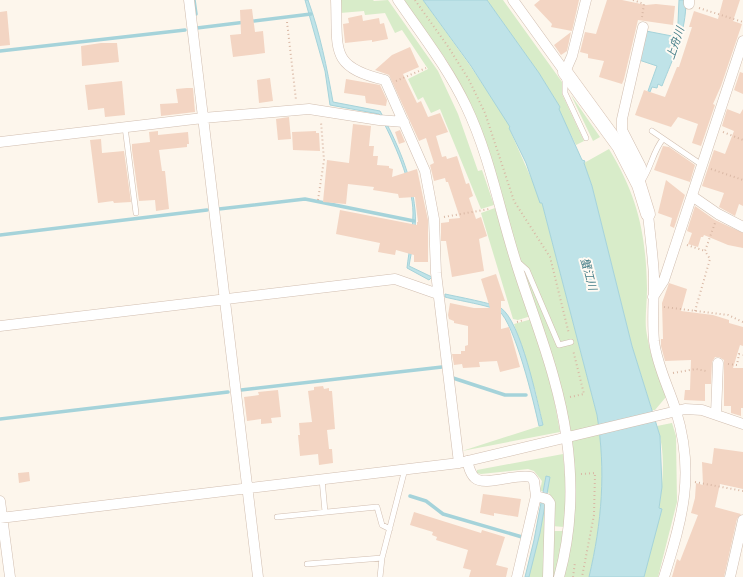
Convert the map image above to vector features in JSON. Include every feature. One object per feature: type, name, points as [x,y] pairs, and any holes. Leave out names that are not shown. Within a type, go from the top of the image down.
[{"type":"street","points":[[189,0],[258,577]]},
{"type":"street","points":[[336,0],[338,52],[349,67],[364,75],[385,80],[425,171],[434,219],[438,294],[463,462],[475,479],[482,482],[523,475],[531,477],[541,497],[550,509],[548,577]]},
{"type":"street","points":[[398,0],[449,73],[467,107],[481,141],[515,260],[554,378],[569,437],[571,482],[566,544],[559,577]]},
{"type":"street","points":[[513,0],[619,146],[639,185],[648,214],[654,276],[654,342],[664,375],[672,412],[686,451],[686,499],[679,531],[664,577]]},
{"type":"street","points":[[565,72],[572,56],[586,0]]},
{"type":"street","points":[[639,185],[640,167],[622,130],[622,119],[642,27]]},
{"type":"street","points":[[653,302],[664,280],[743,41]]},
{"type":"street","points":[[0,142],[203,118],[298,110],[320,111],[378,120],[404,122]]},
{"type":"street","points":[[692,196],[718,214],[743,227]]},
{"type":"street","points":[[0,326],[395,279],[438,294]]},
{"type":"street","points":[[716,414],[718,368]]},
{"type":"street","points":[[1,518],[463,462],[685,409],[702,410],[743,424]]},
{"type":"street","points":[[517,577],[541,497]]},
{"type":"street","points":[[0,501],[1,518],[10,577]]},
{"type":"street","points":[[730,577],[743,520]]},
{"type":"lane","points":[[565,72],[565,93],[586,138]]},
{"type":"lane","points":[[125,127],[136,213]]},
{"type":"lane","points":[[652,132],[702,165]]},
{"type":"lane","points":[[639,185],[648,172],[657,146],[663,139]]},
{"type":"lane","points":[[515,260],[527,270],[559,345],[571,342]]},
{"type":"lane","points":[[380,577],[382,558],[405,469]]},
{"type":"lane","points":[[322,480],[325,512]]},
{"type":"lane","points":[[277,517],[377,507],[382,525],[390,529]]},
{"type":"lane","points":[[307,564],[382,558]]},
{"type":"path","points":[[415,0],[449,48],[469,80],[485,113],[514,201],[550,257],[584,394],[572,396]]},
{"type":"path","points":[[633,0],[644,4],[642,27]]},
{"type":"path","points":[[689,2],[743,22]]},
{"type":"path","points":[[287,22],[298,110]]},
{"type":"path","points":[[388,85],[426,68]]},
{"type":"path","points":[[318,200],[324,160],[320,111]]},
{"type":"path","points":[[714,128],[743,140]]},
{"type":"path","points":[[702,165],[743,180]]},
{"type":"path","points":[[434,219],[481,211]]},
{"type":"path","points":[[705,251],[718,214]]},
{"type":"path","points":[[677,242],[705,251],[710,259],[695,311]]},
{"type":"path","points":[[653,302],[695,311],[728,315],[743,322]]},
{"type":"path","points":[[664,375],[696,369],[737,365],[738,354],[743,355]]},
{"type":"path","points":[[582,474],[595,473],[594,515],[582,577]]},
{"type":"path","points":[[686,480],[743,491]]},
{"type":"green space","points":[[340,0],[388,0],[438,71],[458,114],[478,171],[482,170],[494,205],[481,209],[440,109],[431,113],[423,97],[418,100],[408,79],[428,69],[402,30],[395,33],[385,13],[365,15],[364,11],[340,13]]},
{"type":"green space","points":[[403,0],[423,0],[471,67],[511,127],[509,128],[542,203],[597,415],[600,436],[602,476],[600,516],[589,577],[562,577],[571,445],[481,131],[459,82],[447,61]]},
{"type":"green space","points":[[487,0],[503,0],[562,82],[562,94],[584,141],[576,145],[558,109],[560,107],[539,73]]},
{"type":"green space","points":[[571,95],[600,137],[593,141]]},
{"type":"green space","points":[[609,149],[634,200],[642,233],[645,251],[647,289],[647,338],[666,397],[655,410],[652,410],[632,346],[592,186],[584,163]]},
{"type":"green space","points":[[495,208],[508,252],[531,316],[518,320],[513,319],[481,213]]},
{"type":"green space","points":[[532,319],[550,378],[560,432],[462,451],[543,425],[536,393],[514,324]]},
{"type":"green space","points":[[672,423],[676,436],[677,502],[658,577],[644,577],[661,509],[659,509],[662,488],[663,457],[657,426]]},
{"type":"green space","points":[[563,454],[567,498],[564,527],[552,526],[553,501],[547,492],[550,477],[546,477],[543,491],[540,491],[542,481],[534,471],[528,469],[481,474],[477,473],[477,470]]},
{"type":"green space","points":[[545,504],[545,577],[529,577]]},
{"type":"green space","points":[[553,531],[564,531],[555,577],[550,577]]},
{"type":"water","points":[[305,0],[308,0],[320,38],[333,102],[380,111],[398,147],[411,185],[415,210],[415,231],[409,266],[432,277],[429,280],[407,268],[412,227],[412,201],[406,176],[396,149],[379,114],[330,105],[325,71]]},
{"type":"water","name":"蟹江川","points":[[423,0],[487,0],[539,73],[560,107],[559,109],[582,160],[585,161],[584,163],[592,186],[632,346],[660,436],[662,487],[659,508],[662,509],[644,577],[589,577],[600,516],[602,476],[600,436],[597,415],[542,203],[540,203],[526,163],[509,128],[510,127],[471,66]]},
{"type":"water","name":"上舟川","points":[[679,0],[686,0],[682,34],[662,86],[658,84],[657,88],[652,87],[650,92],[648,91],[657,66],[639,60],[646,31],[672,36],[678,23]]},
{"type":"water","points":[[445,294],[498,306],[508,316],[515,329],[527,362],[543,425],[539,426],[523,365],[511,331],[505,319],[499,311],[495,309],[445,297]]},
{"type":"water","points":[[546,476],[550,477],[540,533],[529,577],[525,577],[534,540]]},
{"type":"building","points":[[540,0],[579,0],[572,31],[551,27],[552,24],[534,5]]},
{"type":"building","points":[[607,0],[622,0],[646,5],[656,4],[675,6],[673,25],[638,20],[622,84],[599,77],[604,61],[588,58],[588,54],[580,52],[585,32],[596,34]]},
{"type":"building","points":[[723,0],[740,0],[733,21],[742,24],[721,86],[713,104],[715,105],[701,146],[692,143],[698,124],[678,117],[671,127],[635,115],[644,90],[665,97],[677,67],[679,67],[692,27],[689,27],[694,11],[718,19]]},
{"type":"building","points":[[252,9],[255,32],[263,31],[265,53],[233,57],[230,35],[241,34],[240,10]]},
{"type":"building","points":[[7,11],[10,45],[0,46],[0,12]]},
{"type":"building","points":[[362,15],[363,21],[379,18],[380,24],[384,23],[388,39],[372,42],[372,40],[345,43],[343,24],[349,23],[348,18]]},
{"type":"building","points":[[571,32],[567,51],[561,55],[554,45]]},
{"type":"building","points":[[101,43],[117,43],[119,62],[82,66],[81,46]]},
{"type":"building","points":[[410,47],[419,67],[403,74],[417,103],[421,101],[428,117],[440,113],[448,132],[436,136],[442,157],[446,156],[447,159],[457,156],[466,184],[469,183],[473,196],[469,198],[476,219],[481,217],[487,236],[479,239],[484,271],[452,277],[446,241],[441,241],[441,223],[449,222],[449,219],[460,218],[448,182],[446,182],[445,178],[434,181],[430,165],[434,163],[426,138],[419,141],[389,75],[375,70],[392,55]]},
{"type":"building","points":[[740,72],[743,73],[743,94],[734,90]]},
{"type":"building","points":[[270,78],[273,101],[259,103],[257,80]]},
{"type":"building","points":[[346,79],[380,85],[387,100],[386,106],[366,103],[365,96],[344,93]]},
{"type":"building","points":[[122,81],[125,115],[105,117],[104,108],[88,110],[85,85]]},
{"type":"building","points":[[193,88],[195,112],[161,116],[160,104],[178,103],[176,89]]},
{"type":"building","points":[[727,109],[740,114],[743,109],[743,206],[739,204],[735,216],[719,207],[724,193],[702,186],[714,150],[725,154],[734,131],[722,126]]},
{"type":"building","points":[[289,117],[291,139],[278,140],[276,119]]},
{"type":"building","points":[[353,124],[371,126],[369,146],[374,146],[373,156],[378,156],[377,165],[389,166],[389,168],[393,169],[392,177],[417,169],[428,220],[428,262],[414,262],[414,255],[396,250],[395,255],[378,252],[380,243],[336,234],[340,210],[417,225],[418,222],[415,197],[399,198],[398,194],[373,190],[374,187],[348,184],[346,204],[323,202],[327,160],[349,163]]},
{"type":"building","points":[[400,130],[405,142],[399,144],[395,132]]},
{"type":"building","points":[[158,131],[158,135],[188,132],[189,144],[187,144],[187,147],[159,150],[162,171],[165,171],[169,209],[156,211],[155,200],[139,201],[132,144],[150,142],[149,132]]},
{"type":"building","points":[[316,131],[316,133],[319,133],[320,151],[293,150],[292,132]]},
{"type":"building","points":[[101,139],[102,153],[124,151],[131,202],[114,203],[113,201],[98,203],[90,140]]},
{"type":"building","points":[[663,146],[669,147],[695,165],[690,182],[654,170]]},
{"type":"building","points":[[666,180],[685,195],[674,228],[670,226],[672,218],[658,213]]},
{"type":"building","points":[[695,206],[715,220],[743,233],[743,248],[728,245],[704,235],[701,237],[698,247],[688,244],[692,233],[687,231]]},
{"type":"building","points":[[496,274],[505,301],[501,301],[501,329],[509,327],[520,367],[500,372],[497,361],[479,362],[480,367],[463,368],[462,364],[454,365],[452,354],[461,354],[461,351],[465,351],[465,346],[468,345],[468,326],[454,323],[454,321],[449,319],[448,315],[450,303],[474,308],[490,308],[481,279]]},
{"type":"building","points":[[669,283],[687,289],[681,311],[713,315],[729,320],[729,323],[743,327],[743,346],[740,345],[733,368],[743,368],[743,408],[741,408],[741,416],[731,413],[731,406],[724,406],[724,360],[719,357],[715,357],[712,362],[711,384],[705,384],[705,401],[684,400],[685,390],[690,390],[691,360],[665,361],[661,346],[661,339],[663,339],[662,303]]},
{"type":"building","points":[[323,386],[324,389],[329,388],[329,391],[332,391],[335,429],[327,430],[329,449],[332,449],[333,463],[319,465],[318,454],[300,456],[298,435],[300,435],[299,423],[312,422],[308,391],[314,390],[314,387]]},
{"type":"building","points":[[278,390],[281,417],[271,418],[272,423],[261,424],[261,419],[247,421],[244,397],[259,395],[258,392]]},
{"type":"building","points":[[714,448],[743,452],[743,489],[720,484],[715,507],[741,514],[737,519],[724,577],[672,577],[677,559],[680,561],[698,515],[691,513],[695,498],[696,483],[703,485],[702,462],[712,464]]},
{"type":"building","points":[[29,472],[30,481],[19,483],[18,473]]},
{"type":"building","points":[[483,494],[521,499],[518,517],[494,513],[494,516],[480,513]]},
{"type":"building","points":[[414,512],[481,533],[482,530],[505,537],[496,565],[508,568],[506,577],[469,577],[471,570],[463,568],[468,550],[436,540],[437,537],[432,535],[433,532],[410,525]]},
{"type":"waterway","points":[[194,0],[196,14]]},
{"type":"waterway","points":[[197,28],[311,14]]},
{"type":"waterway","points":[[0,51],[185,30]]},
{"type":"waterway","points":[[219,209],[305,199],[414,221]]},
{"type":"waterway","points":[[0,235],[207,210]]},
{"type":"waterway","points":[[241,390],[442,367]]},
{"type":"waterway","points":[[453,378],[505,395],[526,395]]},
{"type":"waterway","points":[[0,419],[228,392]]},
{"type":"waterway","points":[[410,496],[426,501],[443,514],[522,537]]}]
